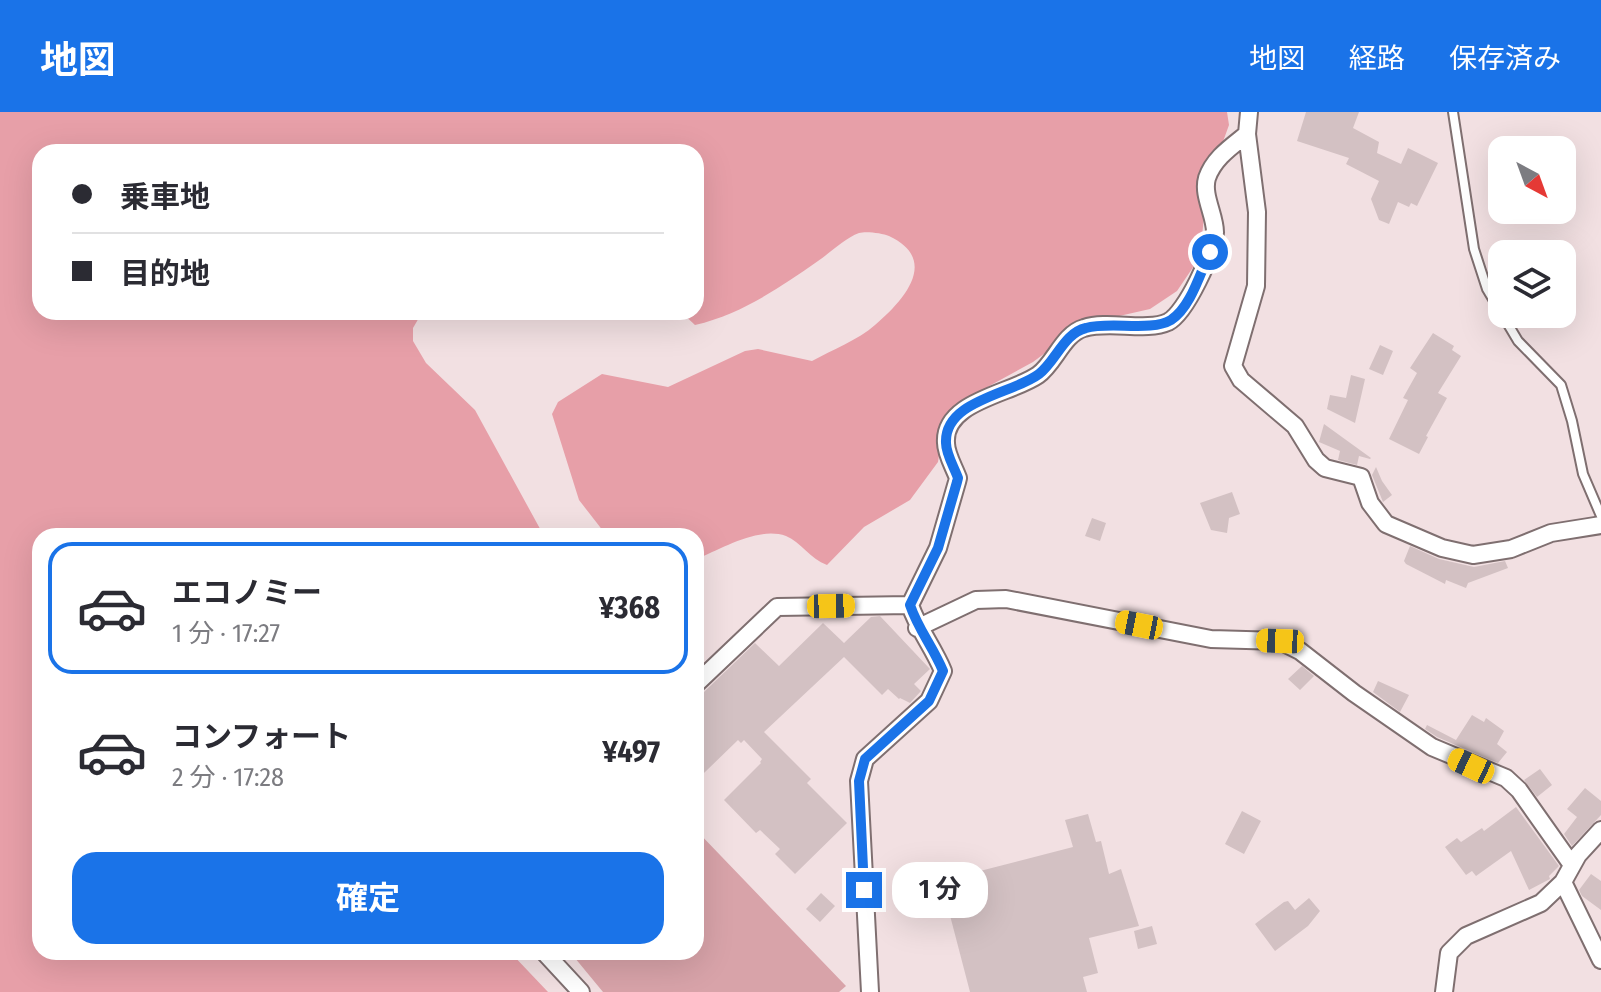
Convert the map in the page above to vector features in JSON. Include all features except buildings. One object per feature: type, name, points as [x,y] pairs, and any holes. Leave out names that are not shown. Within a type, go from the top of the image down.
[{"type":"street","points":[[1249,112],[1247,134],[1257,212],[1256,286],[1233,366],[1241,380],[1295,426],[1316,460],[1325,468],[1361,477],[1370,503],[1386,524],[1442,548],[1473,555],[1511,549],[1551,533],[1601,525]]},
{"type":"street","points":[[867,990],[859,781],[865,759],[929,701],[943,671],[933,648],[917,628],[910,605],[938,548],[958,478],[946,444],[953,420],[964,409],[1041,373],[1073,333],[1083,328],[1102,324],[1158,325],[1181,312],[1215,235],[1206,190],[1207,179],[1218,157],[1247,134]]},
{"type":"street","points":[[917,628],[976,600],[1006,599],[1211,639],[1280,641],[1300,651],[1432,747],[1471,766],[1506,778],[1519,790],[1572,865]]},
{"type":"street","points":[[704,676],[777,607],[910,605]]},
{"type":"street","points":[[1444,992],[1449,953],[1466,936],[1541,903],[1563,882],[1572,865],[1601,830]]},
{"type":"street","points":[[1563,882],[1601,960]]},
{"type":"street","points":[[551,960],[581,992]]},
{"type":"lane","points":[[1453,112],[1474,249],[1487,289],[1518,341],[1561,385],[1583,474],[1601,516]]},
{"type":"shaded area","points":[[0,112],[1227,112],[1229,125],[1207,186],[1200,257],[1177,291],[1150,309],[1084,324],[1033,362],[971,396],[953,414],[942,437],[938,462],[910,500],[864,527],[827,565],[786,536],[775,534],[752,536],[704,556],[704,528],[601,528],[579,500],[552,414],[558,402],[602,374],[668,387],[745,351],[758,349],[812,361],[845,344],[886,315],[912,280],[915,268],[912,257],[904,246],[889,236],[870,232],[854,235],[760,299],[729,314],[695,325],[690,320],[704,320],[704,144],[32,144],[32,320],[418,320],[413,328],[413,341],[426,363],[475,410],[540,528],[32,528],[32,960],[518,960],[548,992],[0,992]]},
{"type":"shaded area","points":[[704,838],[846,986],[839,992],[603,992],[577,960],[704,960]]},
{"type":"route","points":[[864,890],[859,781],[865,759],[929,701],[943,671],[933,648],[917,628],[910,605],[938,548],[958,478],[946,444],[953,420],[964,409],[1041,373],[1073,333],[1083,328],[1102,324],[1158,325],[1169,321],[1181,312],[1210,252]]}]
